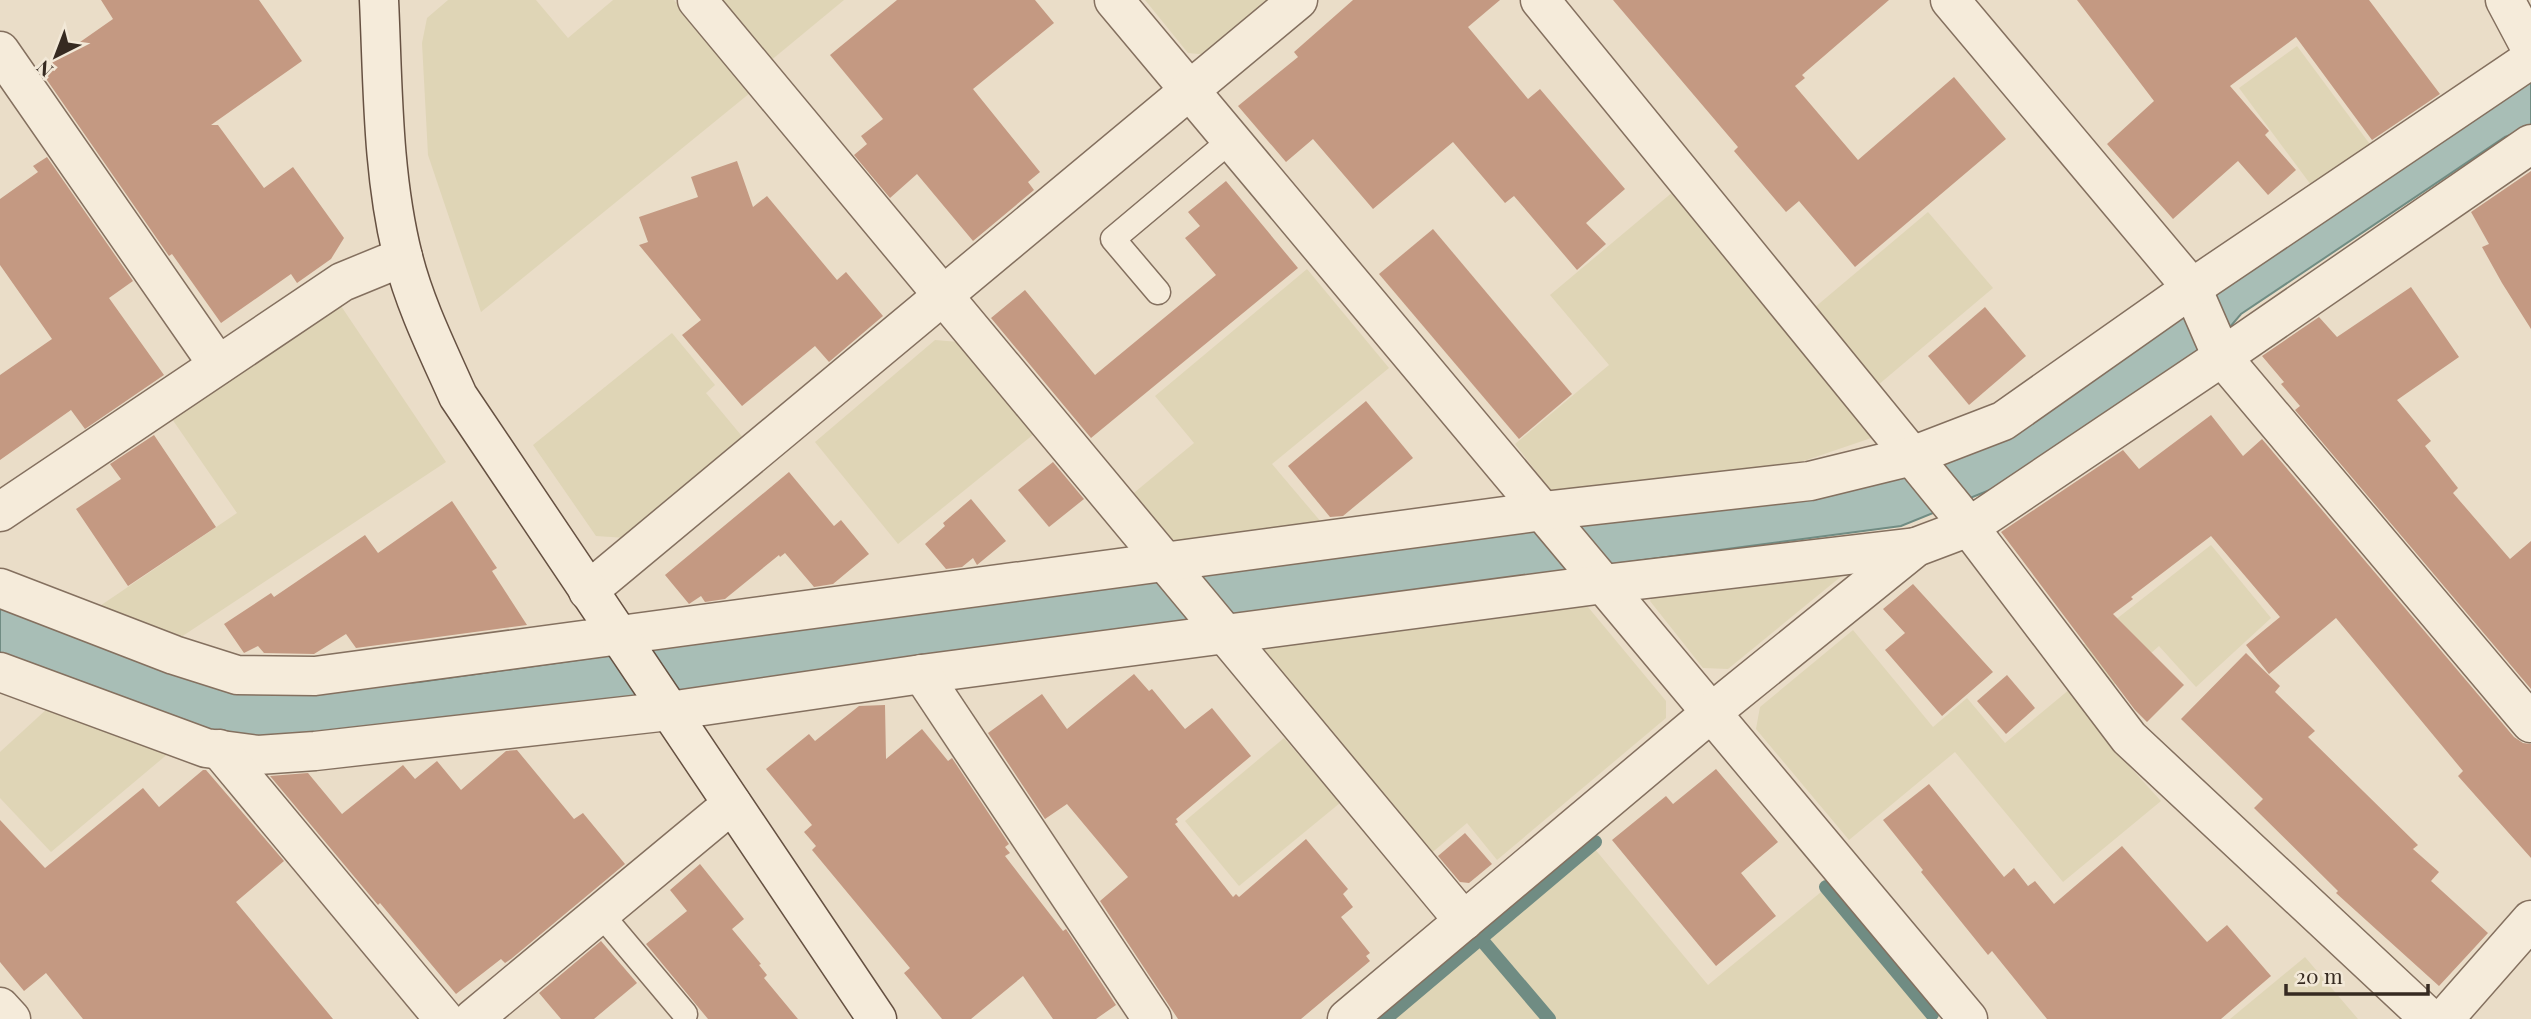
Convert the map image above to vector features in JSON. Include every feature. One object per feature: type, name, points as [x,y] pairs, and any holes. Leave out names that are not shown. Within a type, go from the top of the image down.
[{"type":"street","points":[[697,0],[1464,921]]},
{"type":"street","points":[[1114,0],[1712,712],[1964,1018]]},
{"type":"street","points":[[588,591],[1298,0]]},
{"type":"street","points":[[1540,0],[1963,518],[2129,738],[2430,1019]]},
{"type":"street","points":[[1950,0],[2194,293],[2218,350],[2531,723]]},
{"type":"street","points":[[2505,0],[2531,49]]},
{"type":"street","points":[[386,6],[389,178],[403,257],[425,321],[458,396],[877,1019]]},
{"type":"street","points":[[0,51],[218,365]]},
{"type":"street","points":[[0,588],[174,655],[237,675],[315,676],[621,641],[1550,519],[1810,481],[1916,460],[2003,421],[2194,293],[2531,59]]},
{"type":"street","points":[[1347,1019],[1712,712],[1916,547],[2531,144]]},
{"type":"street","points":[[7,496],[218,365],[342,282],[403,257]]},
{"type":"street","points":[[0,672],[206,748],[258,755],[315,751],[922,674],[1599,578],[1916,547]]},
{"type":"street","points":[[922,674],[1152,1019]]},
{"type":"street","points":[[219,749],[444,1019]]},
{"type":"street","points":[[473,1019],[732,804]]},
{"type":"street","points":[[2444,1019],[2531,920]]},
{"type":"street","points":[[0,1007],[11,1019]]},
{"type":"lane","points":[[1158,292],[1113,239],[1231,140]]},
{"type":"lane","points":[[600,913],[685,1014]]},
{"type":"shaded area","points":[[448,0],[536,0],[568,38],[613,0],[674,0],[750,93],[481,312],[428,155],[422,43],[427,18]]},
{"type":"shaded area","points":[[718,0],[844,0],[769,62]]},
{"type":"shaded area","points":[[1145,0],[1275,0],[1209,55],[1188,53]]},
{"type":"shaded area","points":[[2297,46],[2372,147],[2314,189],[2239,88]]},
{"type":"shaded area","points":[[1674,191],[1877,436],[1792,465],[1552,492],[1515,444],[1609,365],[1550,295]]},
{"type":"shaded area","points":[[1928,212],[1993,288],[1878,385],[1814,308]]},
{"type":"shaded area","points":[[1307,269],[1389,368],[1272,464],[1327,529],[1187,548],[1166,541],[1129,497],[1194,443],[1155,396]]},
{"type":"shaded area","points":[[341,306],[446,462],[175,641],[91,612],[237,513],[172,419]]},
{"type":"shaded area","points":[[672,333],[715,385],[706,393],[745,440],[626,538],[596,536],[533,445]]},
{"type":"shaded area","points":[[935,340],[959,342],[1034,434],[898,544],[815,442]]},
{"type":"shaded area","points":[[2211,545],[2271,618],[2196,687],[2159,646],[2113,686],[2082,646]]},
{"type":"shaded area","points":[[1849,570],[1728,669],[1703,668],[1650,601],[1657,587]]},
{"type":"shaded area","points":[[1567,598],[1588,607],[1666,701],[1666,718],[1497,860],[1467,823],[1428,856],[1255,655],[1259,640]]},
{"type":"shaded area","points":[[1853,630],[1933,727],[1967,698],[2005,743],[2070,689],[2119,755],[2161,801],[2063,882],[1955,752],[1849,840],[1756,729],[1760,707]]},
{"type":"shaded area","points":[[48,708],[170,752],[51,852],[0,798],[0,752]]},
{"type":"shaded area","points":[[1284,738],[1340,803],[1239,886],[1185,821]]},
{"type":"shaded area","points":[[1594,848],[1708,985],[1821,892],[1928,1019],[1555,1019],[1487,938]]},
{"type":"shaded area","points":[[1480,942],[1543,1019],[1390,1019]]},
{"type":"shaded area","points":[[2305,957],[2358,1019],[2230,1019]]},
{"type":"water","points":[[2531,74],[2531,127],[2505,137],[2241,314],[2224,334],[2007,483],[1901,526],[1182,621],[520,716],[284,739],[231,736],[155,714],[0,653],[0,603],[292,692],[419,682],[1081,590],[1859,488]]},
{"type":"building","points":[[101,0],[259,0],[302,61],[211,125],[218,125],[264,188],[293,167],[344,238],[331,259],[297,283],[291,274],[221,323],[172,254],[169,256],[40,70],[113,19]]},
{"type":"building","points":[[897,0],[1035,0],[1054,23],[973,89],[1040,172],[1028,182],[1034,190],[973,241],[917,174],[890,198],[854,155],[867,144],[861,136],[883,119],[830,55]]},
{"type":"building","points":[[1353,0],[1500,0],[1468,27],[1528,99],[1540,89],[1625,189],[1586,223],[1606,244],[1577,270],[1514,196],[1505,203],[1453,142],[1373,209],[1313,139],[1286,162],[1238,106],[1298,57],[1294,52]]},
{"type":"building","points":[[1613,0],[1889,0],[1802,75],[1805,78],[1795,86],[1858,160],[1954,77],[2006,139],[1855,267],[1799,201],[1786,212],[1734,151],[1738,147]]},
{"type":"building","points":[[2077,0],[2369,0],[2440,94],[2372,140],[2296,37],[2230,86],[2269,131],[2265,135],[2296,170],[2268,195],[2238,161],[2173,219],[2107,144],[2154,101]]},
{"type":"building","points":[[47,157],[133,281],[109,298],[164,375],[85,429],[71,410],[0,460],[0,375],[52,339],[0,265],[0,199],[38,172],[33,166]]},
{"type":"building","points":[[737,161],[753,207],[767,196],[837,280],[846,272],[883,316],[829,362],[815,346],[742,406],[682,335],[701,320],[639,245],[648,242],[639,217],[698,197],[691,177]]},
{"type":"building","points":[[2531,171],[2531,329],[2482,247],[2489,244],[2471,212]]},
{"type":"building","points":[[1226,181],[1298,268],[1091,438],[991,318],[1025,290],[1095,375],[1216,275],[1185,238],[1200,226],[1188,212]]},
{"type":"building","points":[[1433,229],[1572,394],[1519,439],[1379,274]]},
{"type":"building","points":[[2411,287],[2459,357],[2397,400],[2431,441],[2425,446],[2458,488],[2453,493],[2510,559],[2531,541],[2531,689],[2295,410],[2300,406],[2262,356],[2319,317],[2337,337]]},
{"type":"building","points":[[1985,307],[2026,356],[1969,405],[1928,356]]},
{"type":"building","points":[[1366,401],[1413,458],[1343,516],[1330,517],[1288,466]]},
{"type":"building","points":[[2211,415],[2243,456],[2262,439],[2514,737],[2523,743],[2531,744],[2531,858],[2458,776],[2463,771],[2336,618],[2269,674],[2246,645],[2280,617],[2211,536],[2113,614],[2184,685],[2147,722],[2135,710],[2001,532],[2123,450],[2139,469]]},
{"type":"building","points":[[154,435],[216,527],[128,586],[76,509],[121,479],[110,464]]},
{"type":"building","points":[[1053,462],[1084,499],[1049,527],[1018,490]]},
{"type":"building","points":[[789,472],[834,526],[841,520],[869,554],[833,584],[814,587],[785,553],[725,599],[705,602],[701,596],[689,604],[665,575]]},
{"type":"building","points":[[971,499],[1006,541],[977,565],[973,558],[962,567],[946,569],[925,544],[945,526],[943,523]]},
{"type":"building","points":[[452,501],[497,568],[492,571],[527,625],[356,648],[346,634],[314,654],[264,653],[258,646],[244,653],[224,624],[271,593],[274,597],[365,535],[378,553]]},
{"type":"building","points":[[1913,584],[1993,672],[1942,716],[1885,650],[1905,633],[1883,609]]},
{"type":"building","points":[[2246,653],[2280,686],[2275,692],[2315,731],[2308,737],[2418,845],[2413,849],[2439,872],[2431,881],[2488,933],[2439,986],[2336,893],[2338,891],[2254,808],[2263,799],[2181,719]]},
{"type":"building","points":[[1134,674],[1149,691],[1152,689],[1185,729],[1212,708],[1251,756],[1176,819],[1178,822],[1175,824],[1233,897],[1236,894],[1239,897],[1306,839],[1348,889],[1343,894],[1353,907],[1341,917],[1370,953],[1366,956],[1370,961],[1301,1019],[1178,1019],[1100,901],[1128,877],[1067,804],[1045,819],[988,733],[1042,694],[1067,729]]},
{"type":"building","points":[[2007,675],[2035,708],[2006,734],[1977,701]]},
{"type":"building","points":[[885,705],[886,759],[922,729],[948,761],[952,758],[1009,844],[1005,847],[1010,853],[1005,856],[1063,931],[1066,929],[1116,1005],[1096,1019],[1053,1019],[1023,976],[971,1019],[942,1019],[904,973],[910,968],[812,850],[816,846],[804,832],[812,825],[766,769],[809,734],[815,741],[859,706]]},
{"type":"building","points":[[517,750],[574,819],[583,813],[625,864],[511,959],[505,963],[501,959],[456,994],[270,776],[308,773],[342,814],[403,765],[415,779],[437,761],[461,790],[506,751]]},
{"type":"building","points":[[1716,769],[1778,842],[1741,873],[1776,916],[1716,966],[1612,840],[1666,796],[1673,804]]},
{"type":"building","points":[[206,770],[284,861],[236,902],[333,1019],[83,1019],[46,973],[24,991],[0,962],[0,820],[45,868],[143,788],[159,807]]},
{"type":"building","points":[[1929,784],[2004,877],[2014,868],[2028,886],[2035,881],[2054,904],[2122,846],[2207,942],[2227,925],[2271,976],[2221,1019],[2047,1019],[1992,951],[1988,955],[1883,820]]},
{"type":"building","points":[[1465,833],[1492,864],[1469,883],[1460,882],[1438,856]]},
{"type":"building","points":[[700,864],[744,919],[732,929],[761,964],[759,965],[767,975],[764,978],[798,1019],[708,1019],[646,944],[687,911],[670,890]]},
{"type":"building","points":[[601,941],[637,983],[594,1019],[561,1019],[539,993]]},
{"type":"waterway","points":[[1385,1019],[1595,842]]},
{"type":"waterway","points":[[1826,887],[1932,1014]]},
{"type":"waterway","points":[[1480,938],[1549,1019]]}]
